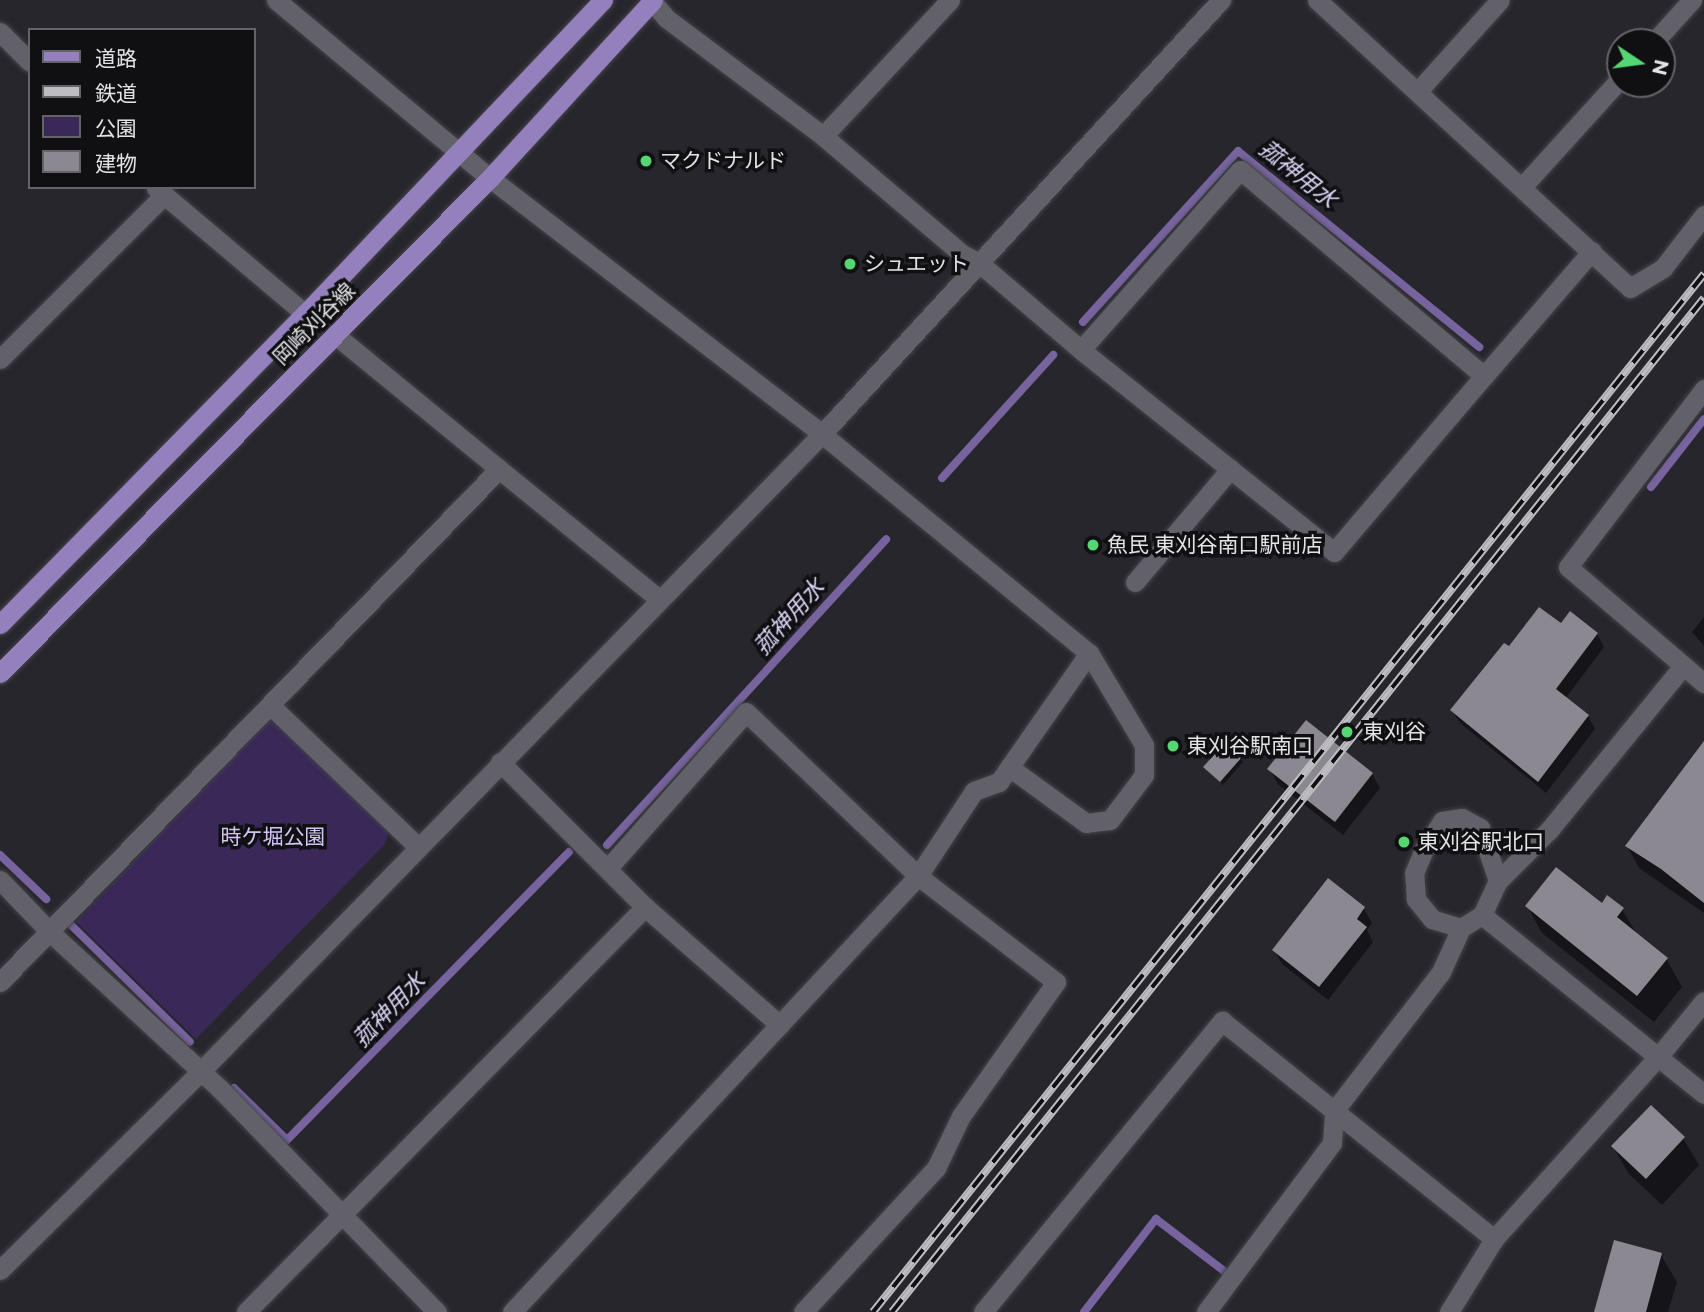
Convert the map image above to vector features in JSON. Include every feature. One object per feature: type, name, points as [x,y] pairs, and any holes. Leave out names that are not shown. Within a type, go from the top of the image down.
[{"type":"main road","name":"岡崎刈谷線","points":[[0,624],[305,314],[603,0]]},
{"type":"main road","name":"岡崎刈谷線","points":[[0,674],[490,178],[652,0]]},
{"type":"street","points":[[276,0],[490,178],[822,434],[1089,653],[1144,746],[1144,775],[1110,820],[1086,823],[1009,767]]},
{"type":"street","points":[[652,0],[666,18],[823,136],[962,254],[978,262],[1081,350],[1334,552],[1592,251]]},
{"type":"street","points":[[823,136],[950,0]]},
{"type":"street","points":[[0,1270],[201,1072],[822,434],[1221,0]]},
{"type":"street","points":[[1317,0],[1630,288],[1663,268],[1704,215]]},
{"type":"street","points":[[1418,91],[1500,0]]},
{"type":"street","points":[[1667,28],[1692,0]]},
{"type":"street","points":[[0,32],[28,60]]},
{"type":"street","points":[[1522,187],[1606,94]]},
{"type":"street","points":[[1081,350],[1240,170],[1484,376]]},
{"type":"street","points":[[0,359],[160,191],[305,314]]},
{"type":"street","points":[[335,335],[659,599]]},
{"type":"street","points":[[1704,389],[1568,567],[1704,683]]},
{"type":"street","points":[[0,982],[51,933],[499,469]]},
{"type":"street","points":[[1135,582],[1230,469]]},
{"type":"street","points":[[512,1312],[918,876],[974,791],[999,782],[1089,653]]},
{"type":"street","points":[[1206,1312],[1332,1143],[1334,1111],[1441,972],[1461,929],[1482,915],[1498,881],[1550,829],[1683,666]]},
{"type":"street","points":[[271,705],[418,847]]},
{"type":"street","points":[[608,868],[746,712],[918,876],[1056,982],[961,1116],[936,1167],[803,1312]]},
{"type":"street","points":[[500,762],[645,907],[780,1025]]},
{"type":"street","points":[[1461,929],[1432,919],[1416,899],[1414,873],[1424,849],[1442,821],[1462,818],[1480,828],[1498,881]]},
{"type":"street","points":[[0,880],[51,933],[201,1072],[437,1312]]},
{"type":"street","points":[[246,1312],[645,907]]},
{"type":"street","points":[[1482,915],[1704,1094]]},
{"type":"street","points":[[1454,1310],[1494,1239],[1658,1057],[1704,1001]]},
{"type":"street","points":[[983,1312],[1222,1021],[1494,1239]]},
{"type":"green space","name":"時ケ堀公園","points":[[266,722],[279,723],[389,831],[385,844],[196,1039],[76,922]]},
{"type":"building","points":[[1539,607],[1561,623],[1570,611],[1598,633],[1556,689],[1589,715],[1538,782],[1450,710],[1504,643],[1509,646]]},
{"type":"building","points":[[1306,720],[1373,773],[1335,822],[1267,769]]},
{"type":"building","points":[[1704,741],[1704,903],[1661,869],[1625,846]]},
{"type":"building","points":[[1225,743],[1242,757],[1220,782],[1203,767]]},
{"type":"building","points":[[1556,867],[1602,903],[1607,895],[1624,908],[1617,917],[1668,958],[1637,996],[1525,906]]},
{"type":"building","points":[[1328,878],[1365,907],[1357,919],[1367,927],[1319,987],[1272,950]]},
{"type":"building","points":[[1651,1105],[1685,1137],[1646,1179],[1611,1146]]},
{"type":"building","points":[[1614,1240],[1662,1253],[1646,1312],[1594,1312]]},
{"type":"waterway","name":"菰神用水","points":[[1083,322],[1238,151],[1479,347]]},
{"type":"waterway","name":"菰神用水","points":[[942,478],[1053,355]]},
{"type":"waterway","name":"菰神用水","points":[[1651,487],[1704,419]]},
{"type":"waterway","name":"菰神用水","points":[[607,845],[886,539]]},
{"type":"waterway","name":"菰神用水","points":[[234,1088],[287,1140],[569,852]]},
{"type":"waterway","name":"菰神用水","points":[[0,855],[46,899]]},
{"type":"waterway","name":"菰神用水","points":[[72,926],[190,1042]]},
{"type":"waterway","points":[[1084,1312],[1156,1219],[1224,1271]]},
{"type":"railway","points":[[873,1312],[1704,274]]},
{"type":"railway","points":[[892,1312],[1704,298]]},
{"type":"place","name":"マクドナルド","points":[[646,161]]},
{"type":"place","name":"シュエット","points":[[850,264]]},
{"type":"place","name":"魚民 東刈谷南口駅前店","points":[[1093,545]]},
{"type":"place","name":"東刈谷","points":[[1347,732]]},
{"type":"place","name":"東刈谷駅南口","points":[[1173,746]]},
{"type":"place","name":"東刈谷駅北口","points":[[1404,842]]}]
